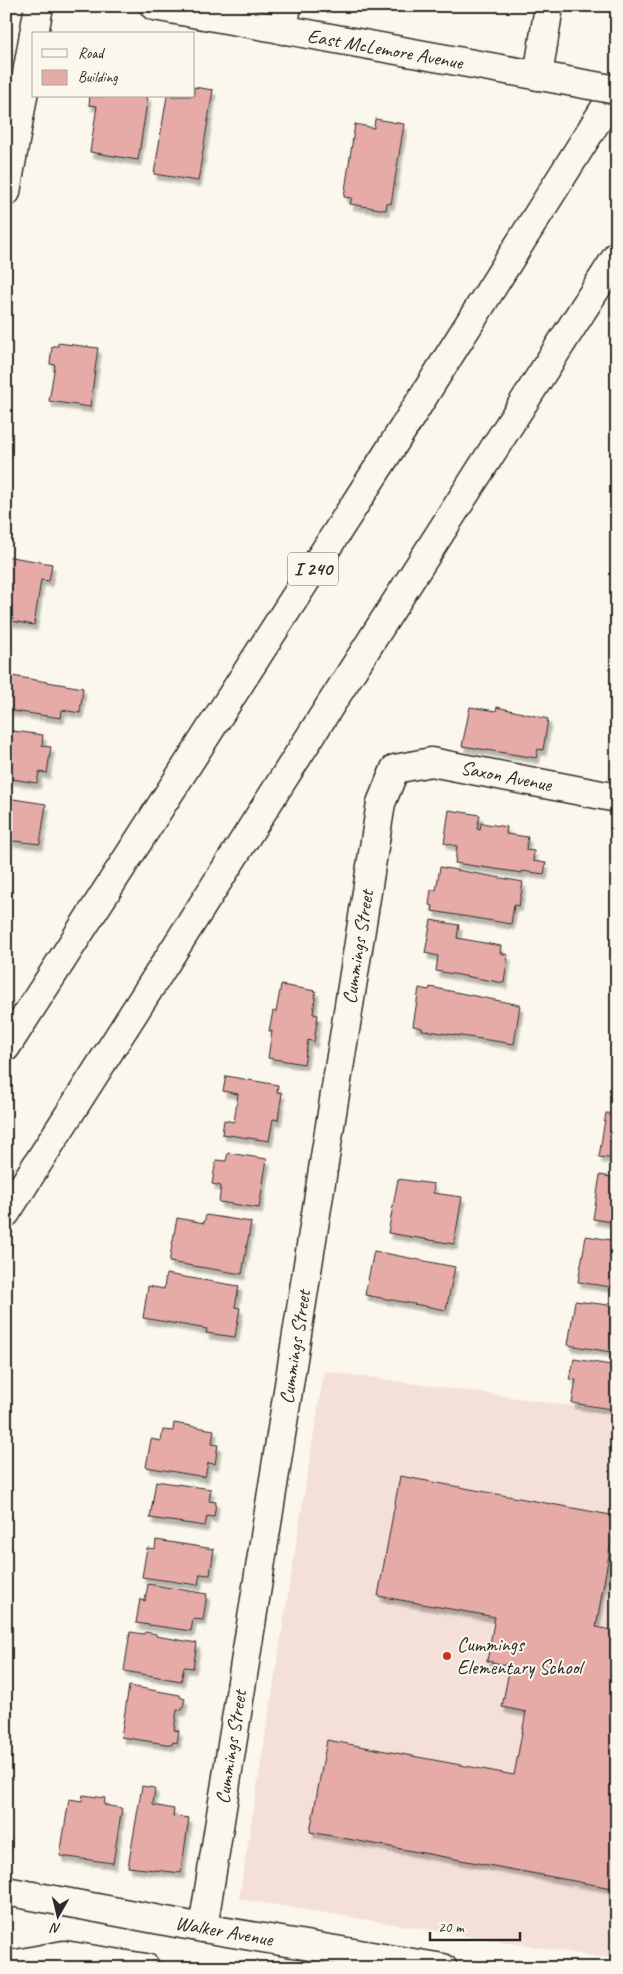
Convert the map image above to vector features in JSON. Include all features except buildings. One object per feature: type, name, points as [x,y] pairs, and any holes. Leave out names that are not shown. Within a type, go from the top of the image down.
[{"type":"main road","points":[[34,32],[39,6]]},
{"type":"main road","name":"East McLemore Avenue","points":[[154,6],[285,18],[550,78],[617,90]]},
{"type":"main road","points":[[549,6],[550,78]]},
{"type":"main road","points":[[6,192],[32,45]]},
{"type":"main road","name":"I 240","points":[[6,1047],[394,443],[617,90]]},
{"type":"main road","points":[[6,1213],[617,256]]},
{"type":"main road","name":"Saxon Avenue","points":[[395,769],[431,762],[617,798]]},
{"type":"main road","name":"Cummings Street","points":[[203,1928],[381,802],[395,769]]},
{"type":"main road","name":"Walker Avenue","points":[[6,1891],[203,1928],[443,1968]]},
{"type":"main road","points":[[6,1966],[64,1955],[146,1968]]},
{"type":"shaded area","name":"Cummings Elementary School","points":[[324,1371],[617,1412],[617,1960],[239,1899]]},
{"type":"place","name":"Cummings Elementary School","points":[[447,1656]]}]
